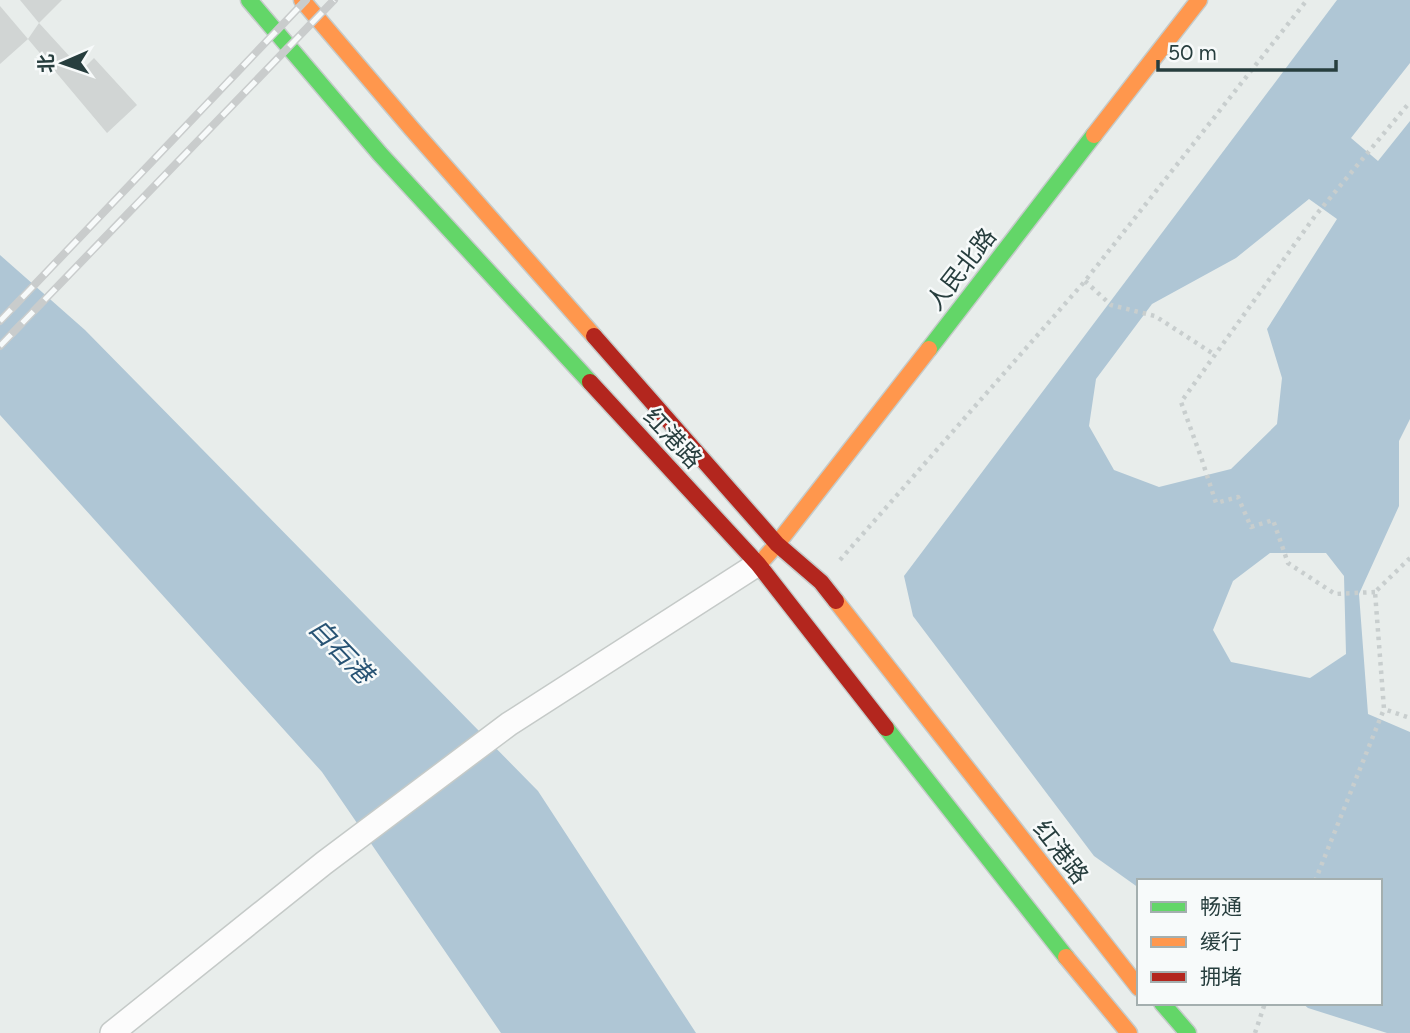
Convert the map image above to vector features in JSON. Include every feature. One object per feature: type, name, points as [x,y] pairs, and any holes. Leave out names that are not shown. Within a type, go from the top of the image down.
[{"type":"main road","name":"红港路","points":[[249,0],[380,154],[758,564],[1041,927]]},
{"type":"main road","name":"红港路","points":[[302,0],[777,544],[821,582],[1073,904]]},
{"type":"main road","name":"人民北路","points":[[758,564],[777,544],[1199,0]]},
{"type":"main road","points":[[1073,904],[1137,976]]},
{"type":"main road","points":[[1073,904],[1137,985]]},
{"type":"main road","points":[[1041,927],[1089,1009]]},
{"type":"main road","points":[[1041,927],[1129,1033]]},
{"type":"main road","points":[[1153,1005],[1174,1033]]},
{"type":"main road","points":[[1164,1005],[1188,1033]]},
{"type":"street","points":[[112,1033],[324,863],[509,724],[758,564]]},
{"type":"path","points":[[821,582],[1084,281],[1307,0]]},
{"type":"path","points":[[1410,102],[1315,216],[1181,402],[1216,503],[1238,497],[1251,527],[1273,520],[1288,562],[1335,594],[1375,592],[1410,558]]},
{"type":"path","points":[[1084,281],[1111,305],[1155,316],[1215,355]]},
{"type":"path","points":[[1316,879],[1384,709],[1375,592]]},
{"type":"path","points":[[1384,709],[1410,718]]},
{"type":"path","points":[[1255,1033],[1265,1005]]},
{"type":"water","points":[[1337,0],[1410,0],[1410,63],[1351,138],[1378,161],[1410,121],[1410,419],[1399,441],[1399,506],[1359,594],[1368,714],[1410,732],[1410,1033],[1387,1033],[1304,1005],[1382,1005],[1382,879],[1137,879],[1137,887],[1094,856],[913,616],[904,576]],"holes":[[[1309,199],[1337,219],[1267,329],[1282,378],[1277,424],[1231,469],[1159,487],[1114,470],[1089,426],[1096,379],[1152,304],[1236,258]],[[1270,553],[1326,553],[1344,576],[1346,654],[1310,678],[1231,662],[1213,630],[1233,581]]]},
{"type":"water","name":"白石港","points":[[0,255],[85,330],[538,791],[696,1033],[501,1033],[322,772],[0,415]]},
{"type":"building","points":[[20,0],[62,0],[39,23]]},
{"type":"building","points":[[0,6],[28,39],[0,64]]},
{"type":"building","points":[[39,23],[82,70],[94,58],[137,105],[107,133],[28,39]]},
{"type":"railway","points":[[0,321],[306,0]]},
{"type":"railway","points":[[0,346],[334,0]]},
{"type":"traffic: fast","points":[[249,0],[380,154],[590,382]]},
{"type":"traffic: fast","points":[[929,349],[1094,135]]},
{"type":"traffic: fast","points":[[886,728],[1066,957]]},
{"type":"traffic: fast","points":[[1164,1005],[1188,1033]]},
{"type":"traffic: slow","points":[[302,0],[594,336]]},
{"type":"traffic: slow","points":[[1094,135],[1199,0]]},
{"type":"traffic: slow","points":[[762,561],[929,349]]},
{"type":"traffic: slow","points":[[836,601],[1137,985]]},
{"type":"traffic: slow","points":[[1066,957],[1129,1033]]},
{"type":"traffic: jam","points":[[594,336],[777,544],[821,582],[836,601]]},
{"type":"traffic: jam","points":[[590,382],[758,564],[886,728]]}]
